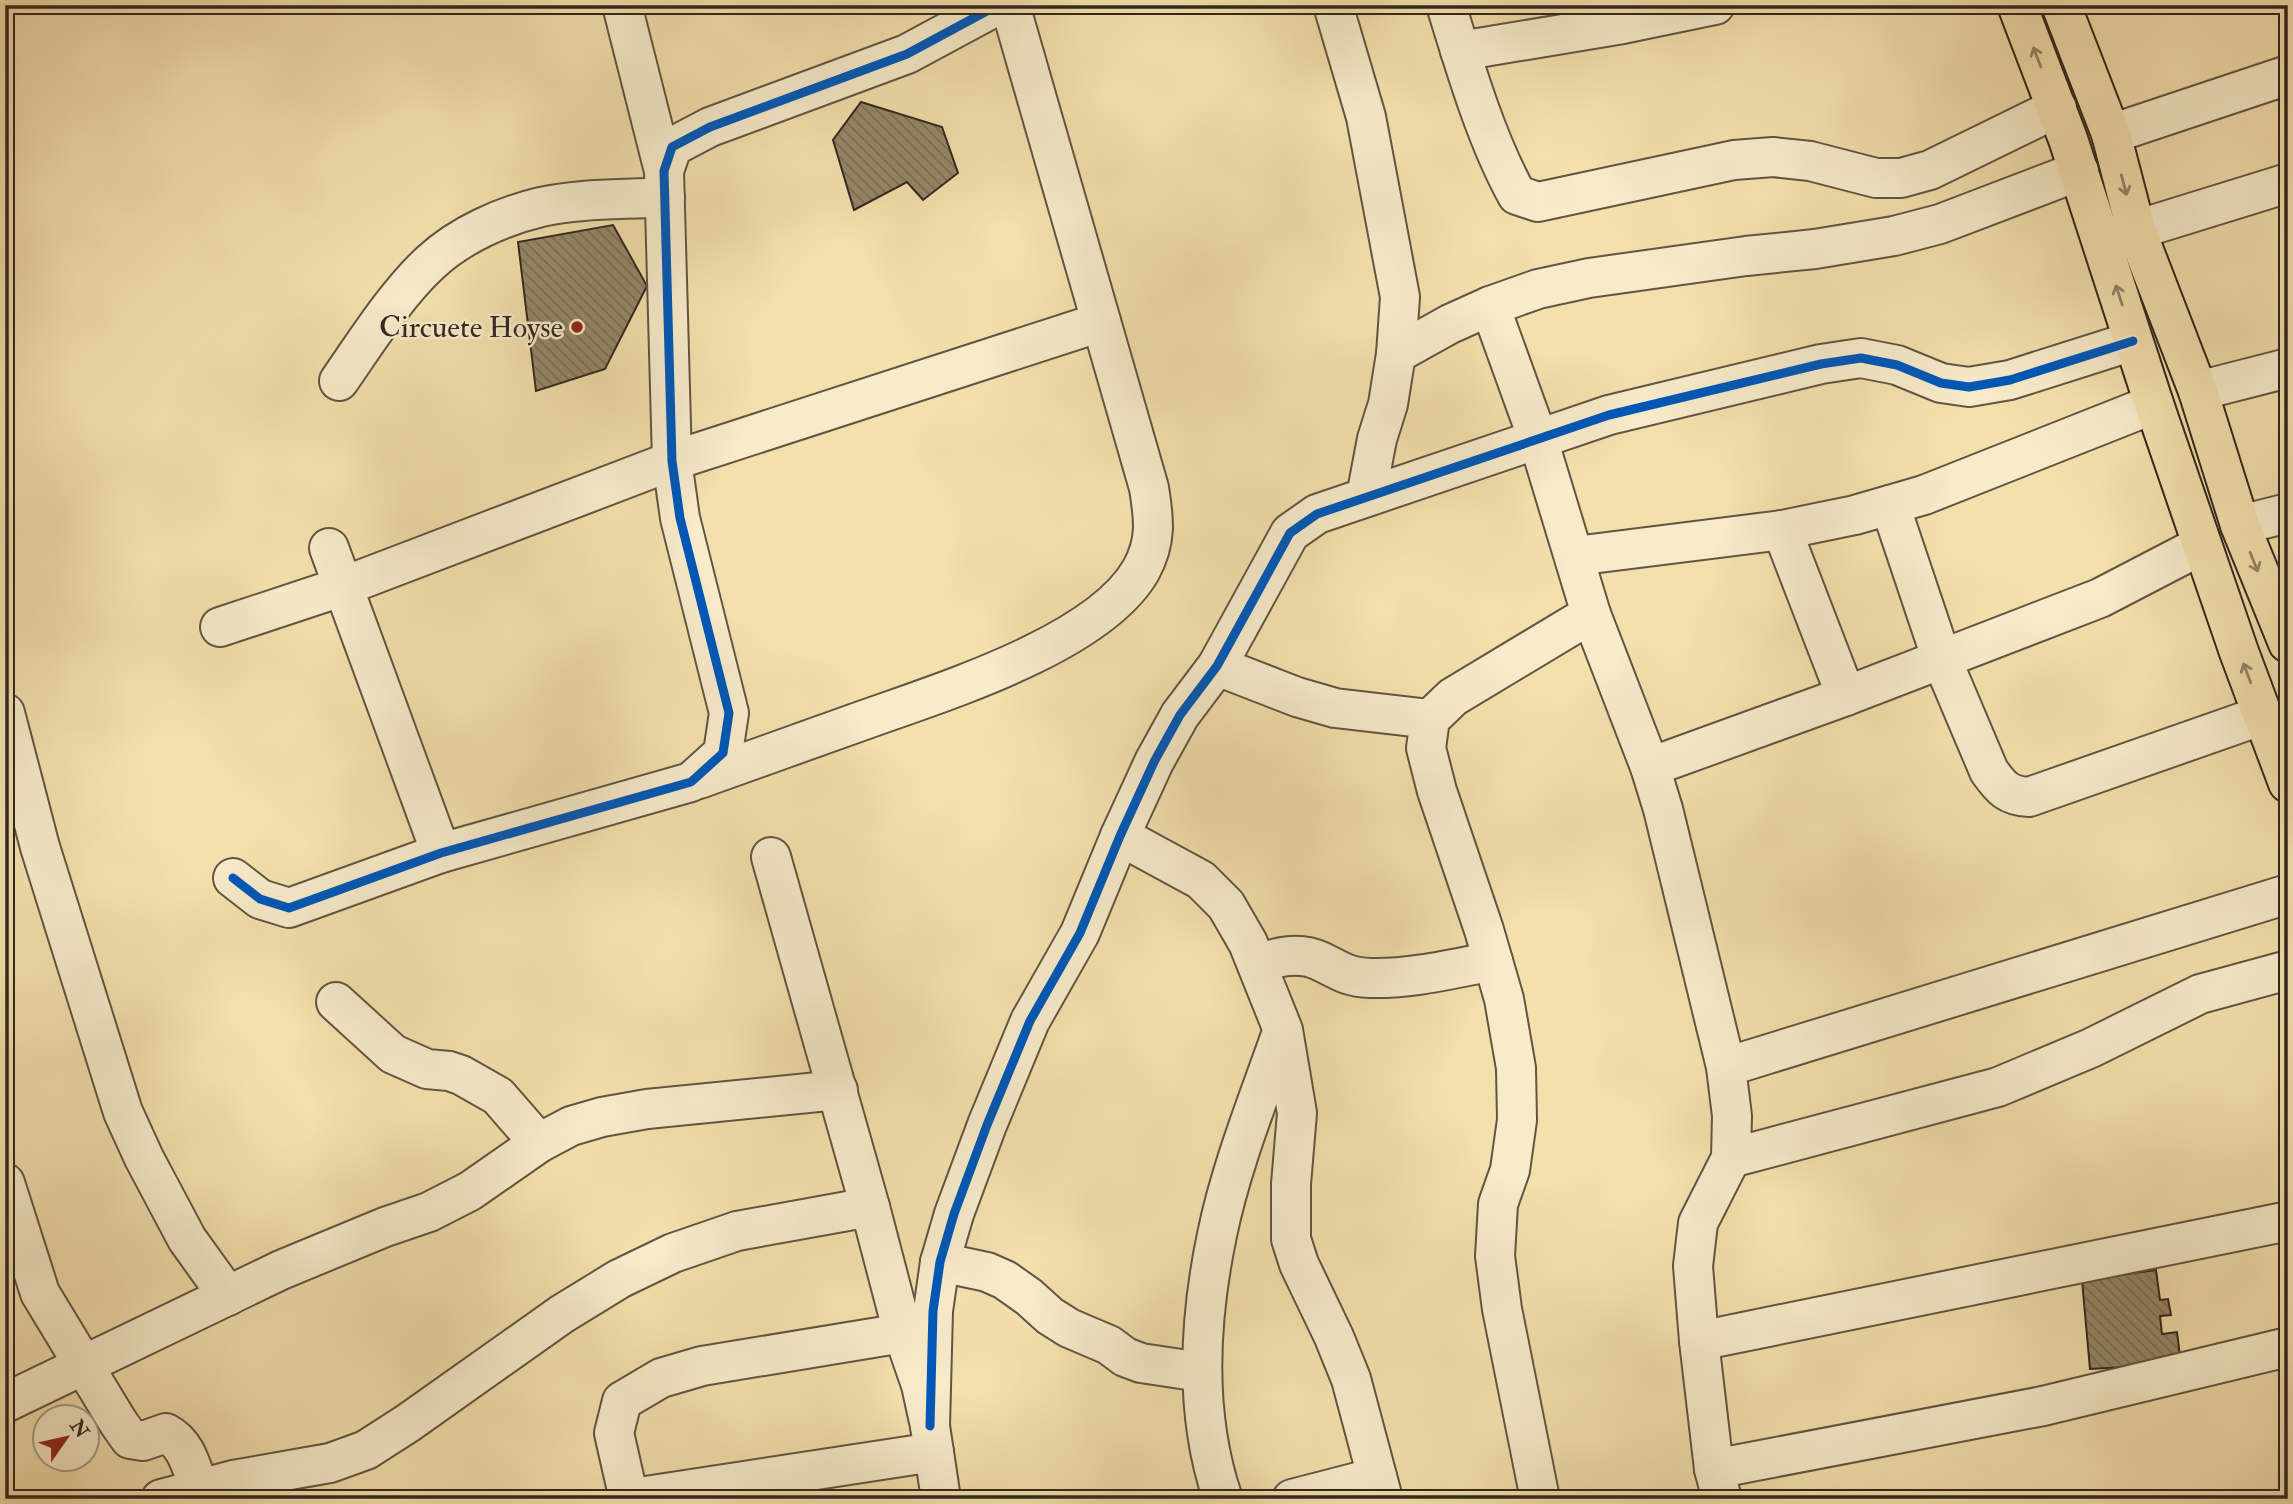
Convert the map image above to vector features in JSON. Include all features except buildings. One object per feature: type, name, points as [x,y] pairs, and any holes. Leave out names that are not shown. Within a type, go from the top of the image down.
[{"type":"main road","points":[[2017,5],[2079,170],[2202,545],[2288,783]]},
{"type":"main road","points":[[2061,5],[2111,134],[2136,230],[2198,391],[2240,525],[2288,643]]},
{"type":"main road","points":[[2175,464],[2216,448]]},
{"type":"street","points":[[622,5],[664,184],[672,461],[680,518],[729,713],[723,753],[691,782]]},
{"type":"street","points":[[664,184],[672,148],[710,127],[907,54],[998,5]]},
{"type":"street","points":[[233,878],[260,899],[289,908],[441,853],[691,782],[999,670],[1085,626],[1117,600],[1140,571],[1152,545],[1154,519],[1149,488],[1010,5]]},
{"type":"street","points":[[1333,5],[1366,117],[1400,298],[1396,354],[1388,404],[1377,439],[1366,497]]},
{"type":"street","points":[[1447,5],[1460,51],[1503,169],[1517,195],[1538,202],[1734,160],[1773,157],[1810,160],[1876,178],[1901,177],[1930,170],[2057,108]]},
{"type":"street","points":[[1460,51],[1623,24],[1715,5]]},
{"type":"street","points":[[2111,134],[2288,75]]},
{"type":"street","points":[[1396,354],[1450,324],[1538,289],[1589,278],[1815,249],[1894,236],[1940,224],[2079,170]]},
{"type":"street","points":[[2136,230],[2288,183]]},
{"type":"street","points":[[339,380],[390,309],[431,261],[466,237],[502,220],[542,207],[586,202],[664,184]]},
{"type":"street","points":[[1490,306],[1538,439],[1591,614],[1650,767],[1678,864],[1726,1067],[1732,1116],[1731,1158],[1698,1223],[1693,1266],[1699,1341],[1718,1484],[2288,1347]]},
{"type":"street","points":[[220,627],[344,586],[672,461],[1101,322]]},
{"type":"street","points":[[932,1439],[933,1311],[940,1262],[954,1214],[987,1125],[1030,1021],[1080,933],[1154,762],[1180,715],[1209,680],[1290,533],[1317,514],[1609,415],[1821,364],[1861,358],[1898,365],[1941,383],[1969,387],[2010,380],[2133,341]]},
{"type":"street","points":[[2198,391],[2288,368]]},
{"type":"street","points":[[1575,556],[1782,530],[1855,515],[1924,495],[2154,404]]},
{"type":"street","points":[[1890,505],[1942,660],[1989,771],[2000,786],[2013,796],[2029,797],[2263,715]]},
{"type":"street","points":[[2240,525],[2288,513]]},
{"type":"street","points":[[1782,530],[1846,696]]},
{"type":"street","points":[[1650,767],[1942,660],[2100,598],[2202,545]]},
{"type":"street","points":[[329,548],[441,853]]},
{"type":"street","points":[[1540,1499],[1502,1309],[1495,1256],[1498,1204],[1510,1170],[1517,1120],[1516,1068],[1504,999],[1437,791],[1426,748],[1430,719],[1453,697],[1591,614]]},
{"type":"street","points":[[1217,666],[1297,697],[1335,708],[1430,719]]},
{"type":"street","points":[[6,718],[43,859],[123,1112],[180,1227],[228,1296]]},
{"type":"street","points":[[1120,836],[1200,880],[1226,905],[1248,943],[1283,1030],[1297,1113],[1291,1184],[1292,1239],[1299,1264],[1351,1379],[1380,1488],[1292,1499]]},
{"type":"street","points":[[771,857],[838,1090],[903,1333],[921,1385],[941,1499]]},
{"type":"street","points":[[1726,1067],[2288,894]]},
{"type":"street","points":[[1257,964],[1281,956],[1299,956],[1318,960],[1342,974],[1368,978],[1422,974],[1493,961]]},
{"type":"street","points":[[1731,1158],[1998,1087],[2091,1048],[2200,994],[2288,970]]},
{"type":"street","points":[[336,1002],[393,1054],[427,1069],[461,1075],[498,1096],[539,1143]]},
{"type":"street","points":[[1223,1499],[1216,1479],[1207,1430],[1201,1372],[1208,1292],[1217,1235],[1238,1155],[1283,1030]]},
{"type":"street","points":[[5,1403],[322,1252],[429,1212],[470,1191],[539,1143],[571,1126],[602,1117],[647,1110],[838,1090]]},
{"type":"street","points":[[5,1182],[40,1293],[130,1439],[143,1441],[166,1433],[176,1438],[184,1450],[199,1488]]},
{"type":"street","points":[[161,1499],[233,1480],[330,1464],[366,1450],[562,1314],[619,1279],[673,1253],[737,1231],[870,1207]]},
{"type":"street","points":[[1699,1341],[2288,1221]]},
{"type":"street","points":[[940,1262],[987,1272],[1005,1280],[1050,1317],[1109,1345],[1125,1357],[1141,1363],[1201,1372]]},
{"type":"street","points":[[903,1333],[702,1366],[661,1378],[622,1401],[614,1433],[628,1498],[932,1439]]},
{"type":"cycle path","points":[[233,878],[260,899],[289,908],[441,853],[691,782],[723,753],[729,713],[680,518],[672,461],[664,171],[672,147],[710,127],[907,54],[998,5]]},
{"type":"cycle path","points":[[930,1426],[933,1311],[940,1262],[954,1214],[987,1125],[1030,1021],[1080,933],[1154,762],[1180,715],[1217,666],[1290,533],[1317,514],[1609,415],[1821,364],[1861,358],[1897,365],[1941,383],[1969,387],[2010,380],[2133,341]]},
{"type":"place","name":"Circuete Hoyse","points":[[577,327]]}]
